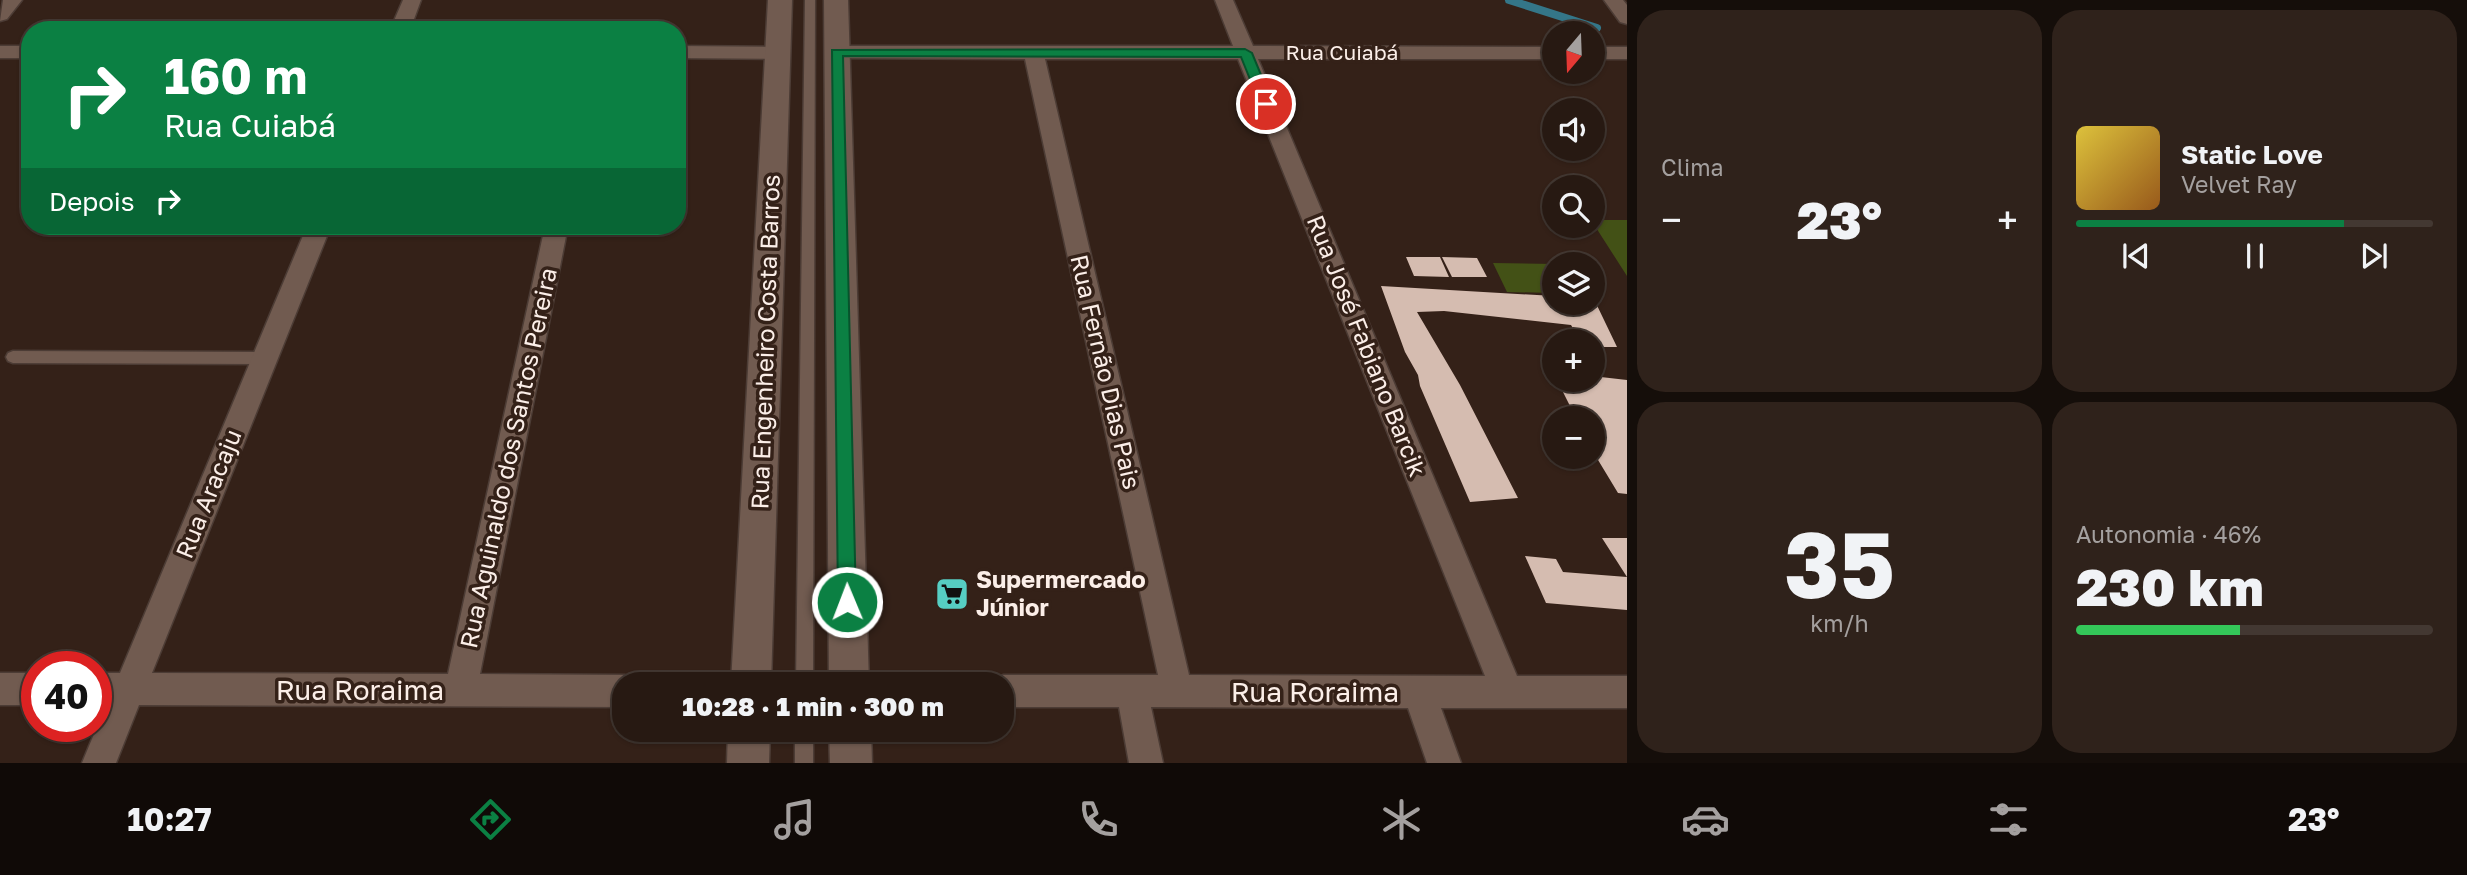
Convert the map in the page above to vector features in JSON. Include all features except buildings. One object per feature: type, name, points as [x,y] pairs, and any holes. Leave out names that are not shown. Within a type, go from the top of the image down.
[{"type":"street","points":[[0,15],[13,0]]},
{"type":"street","points":[[404,21],[412,0]]},
{"type":"street","name":"Rua Engenheiro Costa Barros","points":[[752,672],[780,0]]},
{"type":"street","points":[[836,0],[849,672]]},
{"type":"street","name":"Rua José Fabiano Barcik","points":[[1224,0],[1508,692]]},
{"type":"street","points":[[1613,0],[1627,18]]},
{"type":"street","points":[[0,52],[21,52]]},
{"type":"street","points":[[686,52],[778,52]]},
{"type":"street","name":"Rua Cuiabá","points":[[837,52],[1542,53]]},
{"type":"street","name":"Rua Fernão Dias Pais","points":[[1034,53],[1177,691]]},
{"type":"street","points":[[1605,53],[1627,53]]},
{"type":"street","name":"Rua Aracaju","points":[[99,763],[315,235]]},
{"type":"street","name":"Rua Aguinaldo dos Santos Pereira","points":[[461,690],[555,235]]},
{"type":"street","points":[[0,689],[21,689]]},
{"type":"street","name":"Rua Roraima","points":[[112,689],[612,691]]},
{"type":"street","name":"Rua Roraima","points":[[1014,691],[1627,692]]},
{"type":"street","points":[[1132,691],[1146,763]]},
{"type":"street","points":[[1419,692],[1444,763]]},
{"type":"street","points":[[748,763],[749,742]]},
{"type":"street","points":[[850,742],[850,763]]},
{"type":"lane","points":[[804,672],[810,0]]},
{"type":"lane","points":[[13,357],[264,358]]},
{"type":"lane","points":[[804,742],[804,763]]},
{"type":"green space","points":[[1605,220],[1627,220],[1627,276],[1603,238],[1605,238]]},
{"type":"green space","points":[[1493,263],[1542,264],[1542,293],[1507,292]]},
{"type":"waterway","points":[[1509,0],[1575,21]]},
{"type":"place","name":"Supermercado Júnior","points":[[952,594]]},
{"type":"route","points":[[847,602],[837,52],[1245,53],[1266,104]]}]
